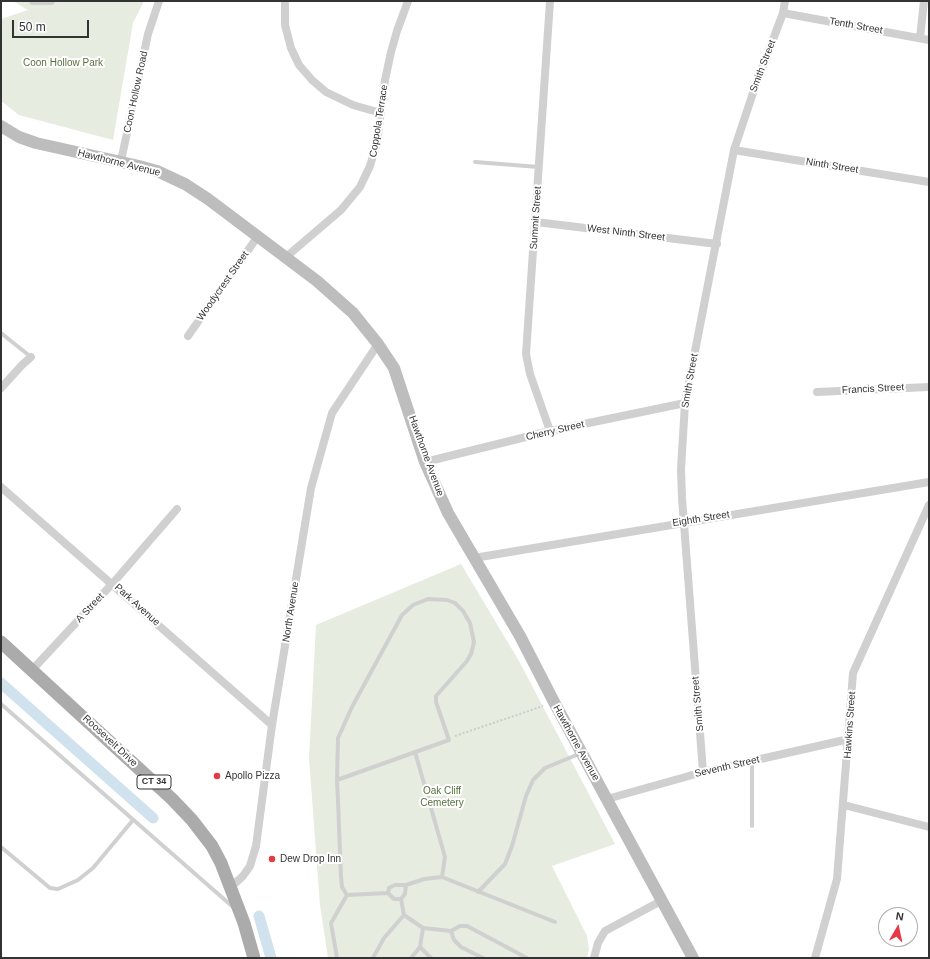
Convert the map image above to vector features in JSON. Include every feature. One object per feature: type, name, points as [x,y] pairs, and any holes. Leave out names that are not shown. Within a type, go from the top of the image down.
[{"type":"main road","name":"Roosevelt Drive","points":[[1,642],[172,799],[192,820],[212,846],[231,887],[254,958]]},
{"type":"street","points":[[33,1],[51,1]]},
{"type":"street","name":"Coon Hollow Road","points":[[121,161],[148,34],[159,1]]},
{"type":"street","points":[[285,1],[285,25],[291,48],[303,70],[326,92],[353,105],[381,113]]},
{"type":"street","name":"Coppola Terrace","points":[[286,257],[341,210],[360,187],[374,156],[385,80],[391,52],[408,1]]},
{"type":"street","name":"Summit Street","points":[[550,1],[526,354],[530,374],[550,431]]},
{"type":"street","name":"Smith Street","points":[[703,772],[683,522],[681,469],[685,403],[734,150],[754,90],[783,13],[785,1]]},
{"type":"street","points":[[920,38],[924,1]]},
{"type":"street","name":"Tenth Street","points":[[783,13],[929,40]]},
{"type":"street","name":"Hawthorne Avenue","points":[[1,126],[19,137],[36,143],[121,161],[157,171],[185,184],[208,198],[286,257],[341,302],[378,344],[394,368],[426,462],[448,513],[520,636],[606,799],[693,958]]},
{"type":"street","name":"Ninth Street","points":[[734,150],[929,182]]},
{"type":"street","name":"West Ninth Street","points":[[536,222],[716,244]]},
{"type":"street","name":"Woodycrest Street","points":[[188,336],[258,236]]},
{"type":"street","name":"North Avenue","points":[[231,887],[243,876],[250,866],[256,846],[272,725],[311,488],[332,413],[378,344]]},
{"type":"street","points":[[1,388],[31,357]]},
{"type":"street","name":"Francis Street","points":[[817,392],[929,387]]},
{"type":"street","name":"Cherry Street","points":[[426,462],[550,431],[685,403]]},
{"type":"street","name":"Eighth Street","points":[[474,558],[929,482]]},
{"type":"street","name":"Park Avenue","points":[[1,487],[113,583],[272,725]]},
{"type":"street","name":"Hawkins Street","points":[[816,958],[837,879],[844,805],[853,673],[929,505]]},
{"type":"street","name":"A Street","points":[[32,670],[113,583],[177,509]]},
{"type":"street","name":"Seventh Street","points":[[606,799],[703,772],[849,740]]},
{"type":"street","points":[[844,805],[929,827]]},
{"type":"street","points":[[594,958],[598,943],[606,931],[661,901]]},
{"type":"lane","points":[[475,162],[539,167]]},
{"type":"lane","points":[[1,333],[31,357]]},
{"type":"lane","points":[[338,780],[449,740],[436,702],[436,696],[472,654],[474,642],[470,623],[459,606],[447,600],[428,599],[413,605],[402,615],[352,707],[338,738],[338,780],[341,877],[342,887],[347,895]]},
{"type":"lane","points":[[1,704],[241,914]]},
{"type":"lane","points":[[415,752],[445,857],[442,877]]},
{"type":"lane","points":[[478,892],[505,864],[512,846],[526,796],[533,780],[544,768],[582,753]]},
{"type":"lane","points":[[752,761],[752,826]]},
{"type":"lane","points":[[1,846],[50,888],[58,889],[78,880],[93,868],[134,820]]},
{"type":"lane","points":[[388,893],[389,888],[396,885],[406,885],[424,879],[442,877],[555,922]]},
{"type":"lane","points":[[406,885],[405,894],[401,899],[404,915],[423,928],[451,931],[460,926],[467,926],[527,958]]},
{"type":"lane","points":[[347,895],[388,893],[394,899],[401,899]]},
{"type":"lane","points":[[337,958],[331,923],[347,895]]},
{"type":"lane","points":[[373,958],[384,938],[404,915]]},
{"type":"lane","points":[[411,958],[420,947],[423,928]]},
{"type":"lane","points":[[451,931],[454,940],[462,947],[483,958]]},
{"type":"lane","points":[[420,947],[431,958]]},
{"type":"path","points":[[448,738],[554,702]]},
{"type":"green space","name":"Coon Hollow Park","points":[[13,1],[144,1],[133,23],[113,140],[19,115],[1,101],[1,19],[28,10]]},
{"type":"green space","name":"Oak Cliff Cemetery","points":[[461,564],[519,661],[615,844],[552,866],[587,936],[589,949],[587,958],[328,958],[320,905],[309,758],[316,625]]},
{"type":"waterway","points":[[1,683],[153,818]]},
{"type":"waterway","points":[[259,916],[271,958]]},
{"type":"place","name":"Apollo Pizza","points":[[217,776]]},
{"type":"place","name":"Dew Drop Inn","points":[[272,859]]}]
